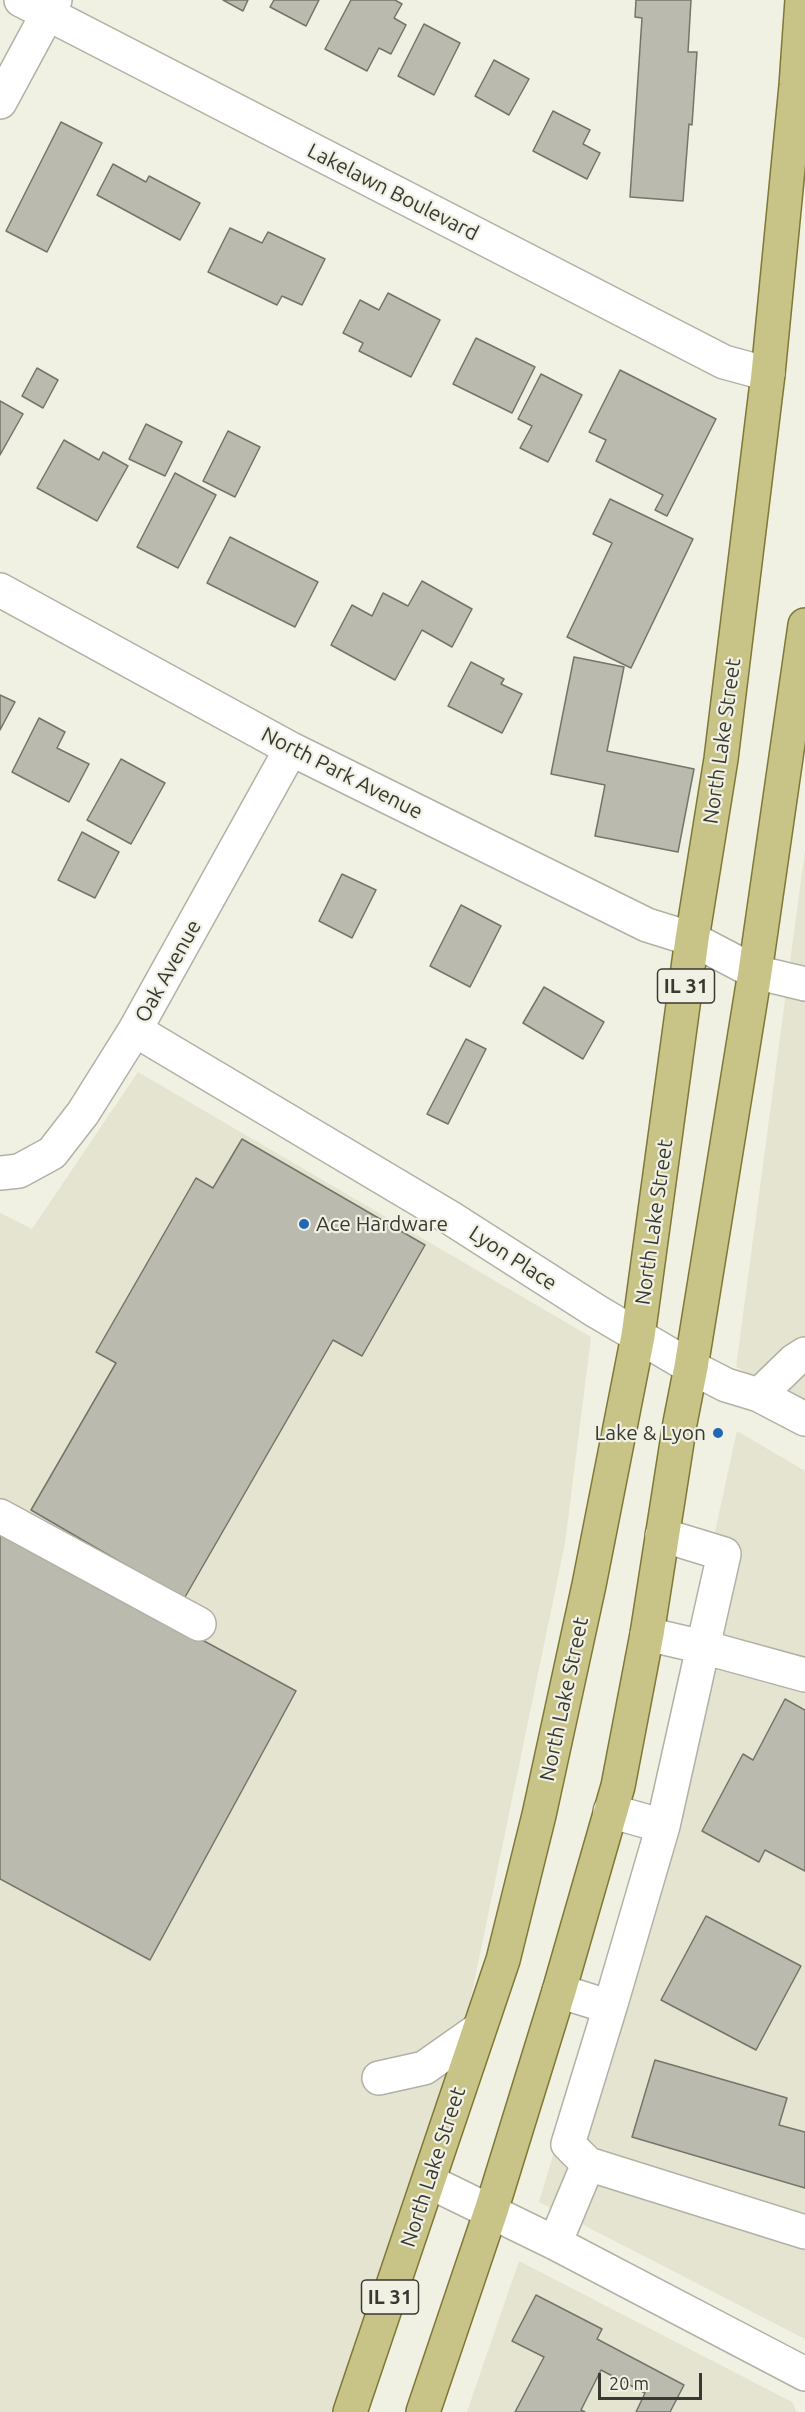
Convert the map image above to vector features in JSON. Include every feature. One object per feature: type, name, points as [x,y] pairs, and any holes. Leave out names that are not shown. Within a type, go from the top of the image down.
[{"type":"main road","name":"North Lake Street","points":[[350,2412],[503,1960],[539,1815],[589,1585],[638,1336],[692,939],[721,759],[768,374],[802,0]]},
{"type":"main road","points":[[423,2412],[491,2211],[559,1991],[618,1786],[647,1634],[755,972],[805,625]]},
{"type":"street","name":"Lakelawn Boulevard","points":[[41,5],[724,362],[768,374]]},
{"type":"street","points":[[0,102],[41,5]]},
{"type":"street","name":"North Park Avenue","points":[[0,590],[291,748],[647,925],[692,939],[755,972],[805,984]]},
{"type":"street","name":"Oak Avenue","points":[[9,1172],[52,1153],[83,1113],[135,1030],[291,748]]},
{"type":"street","name":"Lyon Place","points":[[135,1030],[449,1217],[691,1367],[726,1384],[759,1395],[805,1419]]},
{"type":"street","points":[[759,1395],[805,1354]]},
{"type":"street","points":[[0,1516],[199,1624]]},
{"type":"street","points":[[662,1535],[724,1554],[663,1826],[568,2144],[588,2164],[805,2232]]},
{"type":"street","points":[[647,1634],[805,1675]]},
{"type":"street","points":[[610,1811],[663,1826]]},
{"type":"street","points":[[559,1991],[610,2007]]},
{"type":"street","points":[[379,2078],[424,2068],[478,2030]]},
{"type":"street","points":[[555,2243],[588,2164]]},
{"type":"street","points":[[429,2182],[555,2243],[805,2374]]},
{"type":"shaded area","points":[[805,850],[805,1403],[736,1367]]},
{"type":"shaded area","points":[[138,1072],[591,1337],[565,1543],[463,2036],[339,2412],[0,2412],[0,1213],[32,1229]]},
{"type":"shaded area","points":[[737,1431],[805,1471],[805,2339],[539,2202],[647,1842]]},
{"type":"shaded area","points":[[519,2261],[792,2402],[797,2412],[467,2412]]},
{"type":"building","points":[[223,0],[248,0],[243,11]]},
{"type":"building","points":[[274,0],[319,0],[306,26],[270,7]]},
{"type":"building","points":[[351,0],[395,0],[402,4],[394,18],[406,25],[391,54],[379,48],[367,71],[325,49]]},
{"type":"building","points":[[636,0],[691,0],[688,52],[697,52],[692,125],[689,124],[683,201],[630,197],[642,18],[635,17]]},
{"type":"building","points":[[424,24],[460,43],[434,95],[398,76]]},
{"type":"building","points":[[494,60],[529,79],[509,115],[475,96]]},
{"type":"building","points":[[553,111],[590,130],[583,144],[600,153],[587,179],[533,151]]},
{"type":"building","points":[[61,122],[102,143],[47,252],[6,231]]},
{"type":"building","points":[[113,164],[146,182],[149,176],[200,203],[180,240],[97,195]]},
{"type":"building","points":[[230,228],[262,243],[268,232],[325,259],[302,305],[282,296],[277,305],[208,272]]},
{"type":"building","points":[[388,293],[440,320],[411,377],[359,351],[363,343],[343,333],[360,300],[379,310]]},
{"type":"building","points":[[476,338],[535,367],[512,413],[453,384]]},
{"type":"building","points":[[37,368],[58,380],[43,408],[22,396]]},
{"type":"building","points":[[620,370],[716,419],[667,516],[655,510],[663,495],[596,461],[606,440],[589,432]]},
{"type":"building","points":[[541,374],[582,395],[548,462],[520,448],[532,426],[518,419]]},
{"type":"building","points":[[0,401],[23,414],[0,455]]},
{"type":"building","points":[[146,424],[182,442],[165,476],[129,459]]},
{"type":"building","points":[[228,431],[260,447],[235,497],[203,481]]},
{"type":"building","points":[[64,440],[99,460],[103,452],[128,466],[97,521],[37,488]]},
{"type":"building","points":[[175,473],[216,495],[178,568],[137,547]]},
{"type":"building","points":[[610,499],[693,539],[631,668],[567,637],[612,543],[593,534]]},
{"type":"building","points":[[230,537],[318,582],[295,627],[207,583]]},
{"type":"building","points":[[422,581],[472,609],[452,647],[422,630],[395,680],[331,645],[352,605],[372,616],[383,593],[408,606]]},
{"type":"building","points":[[574,657],[624,667],[607,751],[694,769],[678,852],[595,836],[605,785],[551,774]]},
{"type":"building","points":[[471,662],[504,679],[501,684],[522,694],[502,733],[448,706]]},
{"type":"building","points":[[0,695],[15,702],[0,730]]},
{"type":"building","points":[[39,718],[65,732],[57,748],[89,764],[69,802],[12,772]]},
{"type":"building","points":[[121,759],[165,783],[131,844],[87,820]]},
{"type":"building","points":[[82,832],[119,852],[95,898],[58,880]]},
{"type":"building","points":[[342,874],[376,890],[352,938],[319,921]]},
{"type":"building","points":[[461,905],[501,926],[470,987],[430,966]]},
{"type":"building","points":[[544,987],[604,1022],[583,1059],[523,1023]]},
{"type":"building","points":[[466,1039],[486,1049],[448,1124],[427,1114]]},
{"type":"building","points":[[242,1139],[425,1245],[362,1356],[333,1340],[181,1604],[153,1581],[31,1510],[116,1363],[96,1352],[196,1178],[213,1188]]},
{"type":"building","points":[[0,1530],[296,1691],[150,1960],[0,1879]]},
{"type":"building","points":[[785,1699],[805,1710],[805,1871],[765,1850],[759,1862],[702,1831],[743,1754],[753,1760]]},
{"type":"building","points":[[706,1916],[801,1966],[756,2050],[661,2000]]},
{"type":"building","points":[[655,2060],[787,2098],[779,2125],[805,2132],[805,2188],[632,2137]]},
{"type":"building","points":[[536,2295],[602,2329],[597,2339],[684,2385],[670,2412],[636,2412],[645,2393],[601,2370],[581,2410],[585,2412],[515,2412],[544,2357],[512,2341]]},
{"type":"place","name":"Ace Hardware","points":[[304,1224]]},
{"type":"place","name":"Lake & Lyon","points":[[718,1433]]}]
